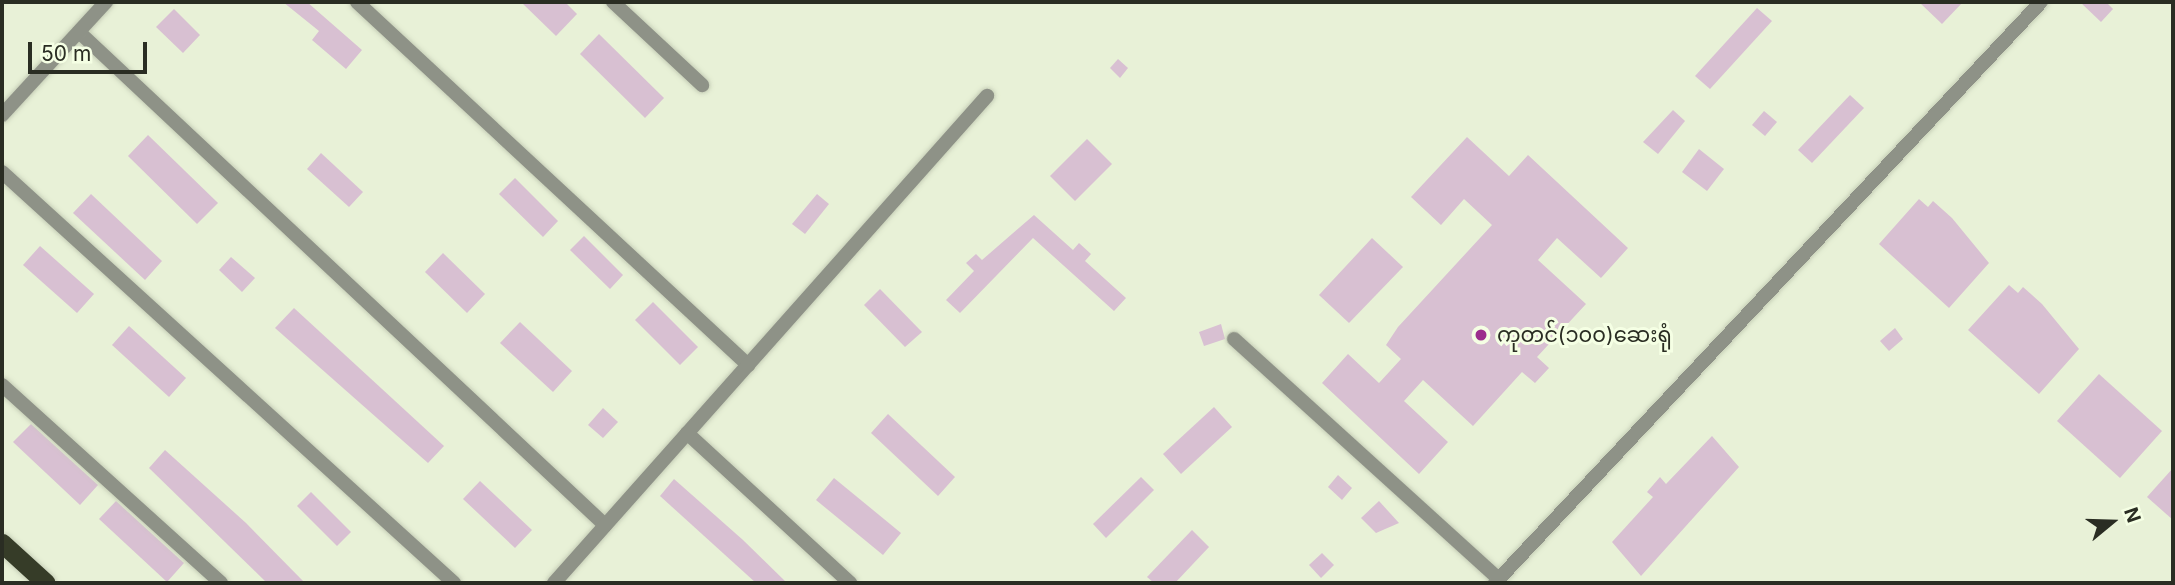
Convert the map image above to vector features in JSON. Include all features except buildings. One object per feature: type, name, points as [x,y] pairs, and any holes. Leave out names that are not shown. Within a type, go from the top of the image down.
[{"type":"highway","points":[[2,543],[46,583]]},
{"type":"street","points":[[2,115],[106,2]]},
{"type":"street","points":[[358,2],[748,365]]},
{"type":"street","points":[[613,2],[702,85]]},
{"type":"street","points":[[1234,339],[1497,581],[2041,2]]},
{"type":"street","points":[[79,32],[605,525]]},
{"type":"street","points":[[554,583],[987,96]]},
{"type":"street","points":[[2,172],[454,583]]},
{"type":"street","points":[[2,385],[221,583]]},
{"type":"street","points":[[687,433],[850,583]]},
{"type":"place","name":"ကုတင်(၁၀၀)ဆေးရုံ","points":[[1481,335]]}]
